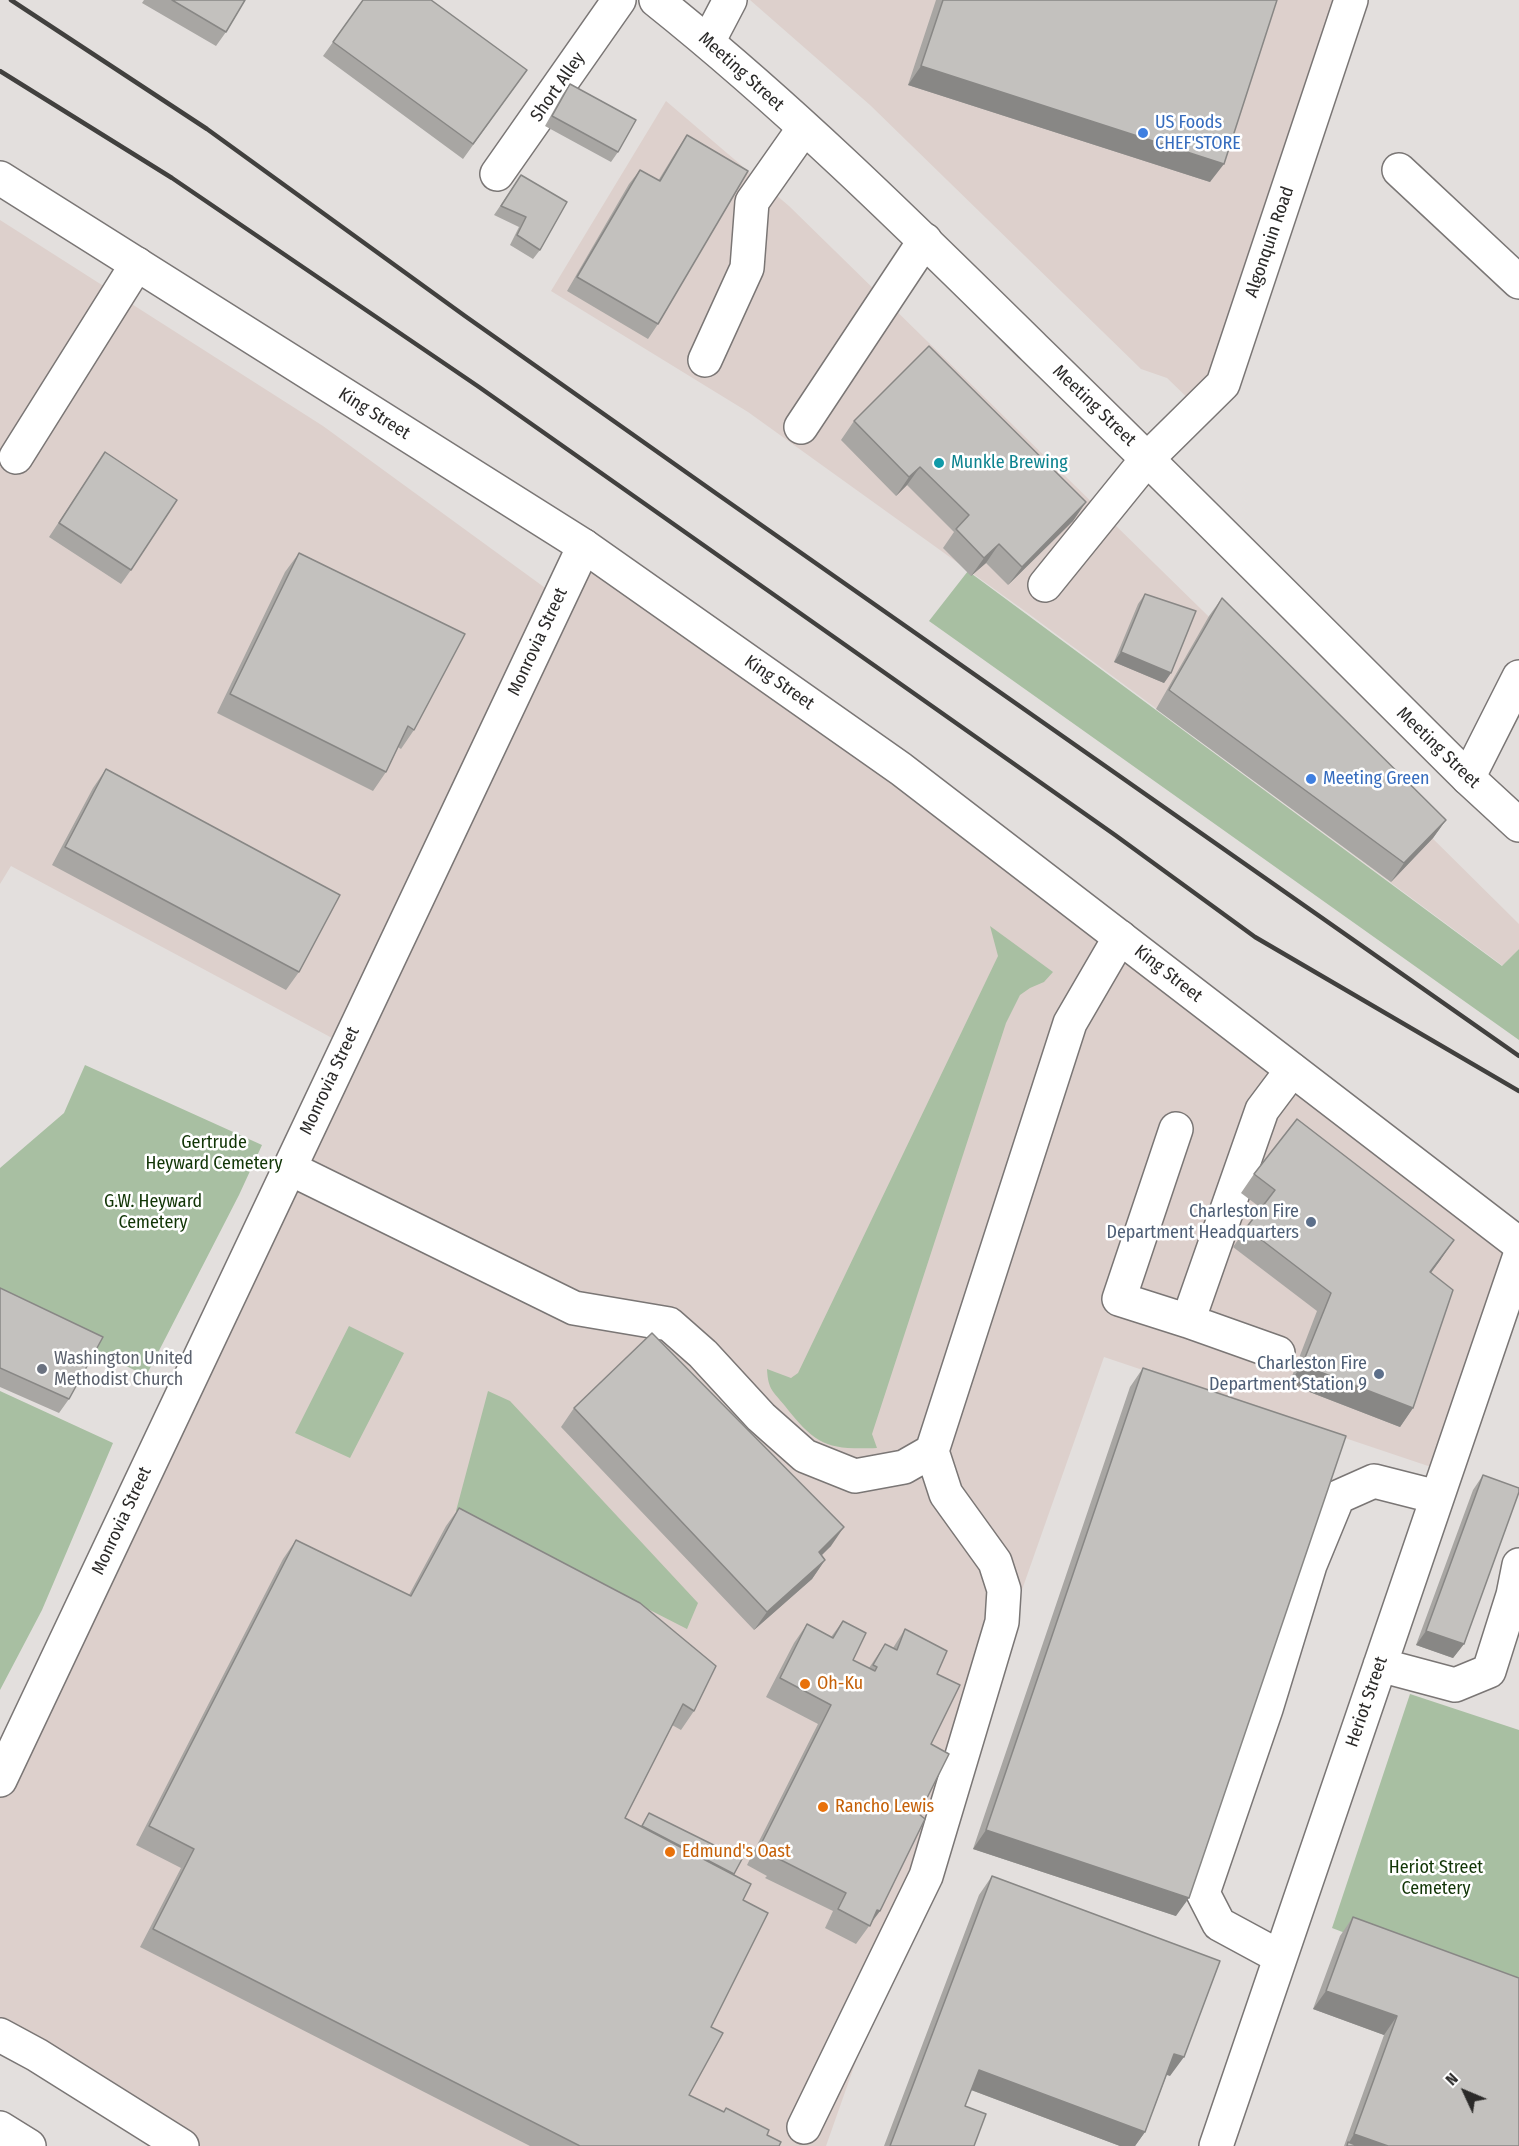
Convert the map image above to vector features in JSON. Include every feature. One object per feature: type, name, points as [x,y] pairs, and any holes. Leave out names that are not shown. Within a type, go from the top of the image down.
[{"type":"main road","name":"Short Alley","points":[[497,174],[619,0]]},
{"type":"main road","name":"Meeting Street","points":[[656,0],[708,42],[860,177],[1468,778],[1519,825]]},
{"type":"main road","points":[[708,42],[730,0]]},
{"type":"main road","name":"Algonquin Road","points":[[1045,585],[1147,459],[1222,384],[1351,0]]},
{"type":"main road","points":[[705,360],[747,268],[752,202],[804,128]]},
{"type":"main road","points":[[1399,170],[1519,282]]},
{"type":"main road","name":"King Street","points":[[0,178],[584,546],[901,769],[1519,1244]]},
{"type":"main road","points":[[801,427],[925,240]]},
{"type":"main road","points":[[16,457],[137,264]]},
{"type":"main road","name":"Monrovia Street","points":[[0,1780],[584,546]]},
{"type":"main road","points":[[1468,778],[1519,677]]},
{"type":"main road","points":[[804,2127],[926,1876],[1002,1622],[1004,1590],[995,1562],[946,1494],[932,1451],[1070,1023],[1120,938]]},
{"type":"main road","points":[[1188,1321],[1262,1110],[1292,1070]]},
{"type":"main road","points":[[1176,1129],[1119,1299],[1278,1353]]},
{"type":"main road","points":[[290,1168],[574,1308],[669,1324],[703,1354],[761,1417],[805,1456],[855,1476],[904,1467],[932,1451]]},
{"type":"main road","name":"Heriot Street","points":[[1216,2146],[1519,1258]]},
{"type":"main road","points":[[1280,1957],[1219,1924],[1203,1893],[1266,1709],[1310,1565],[1338,1497],[1374,1481],[1437,1497]]},
{"type":"main road","points":[[1380,1665],[1455,1684],[1489,1671],[1513,1595],[1519,1565]]},
{"type":"main road","points":[[0,2035],[37,2055],[182,2146]]},
{"type":"main road","points":[[0,2128],[29,2146]]},
{"type":"shaded area","points":[[750,0],[1351,0],[1198,408],[1167,378],[1141,369],[870,105]]},
{"type":"shaded area","points":[[666,101],[789,206],[1519,924],[1519,949],[1503,966],[1029,614],[748,412],[551,291]]},
{"type":"shaded area","points":[[0,220],[323,426],[559,598],[584,546],[1519,1253],[1446,1472],[1104,1357],[826,2146],[182,2146],[0,2035],[0,1779],[347,1046],[11,866],[0,884]]},
{"type":"green space","points":[[968,571],[1502,966],[1519,949],[1519,1040],[929,621]]},
{"type":"green space","points":[[990,926],[1053,972],[1044,982],[1020,995],[1006,1023],[872,1434],[877,1448],[834,1446],[814,1437],[796,1419],[772,1390],[767,1369],[791,1378],[798,1373],[998,956]]},
{"type":"green space","points":[[85,1065],[262,1145],[239,1195],[146,1376],[0,1302],[0,1168],[64,1113]]},
{"type":"green space","points":[[349,1326],[404,1353],[350,1458],[295,1433]]},
{"type":"green space","points":[[0,1391],[113,1443],[42,1610],[0,1690]]},
{"type":"green space","points":[[488,1391],[510,1401],[698,1603],[687,1629],[456,1511]]},
{"type":"green space","name":"Heriot Street Cemetery","points":[[1410,1694],[1519,1730],[1519,1999],[1332,1928]]},
{"type":"building","points":[[172,0],[245,0],[226,32]]},
{"type":"building","points":[[363,0],[431,0],[527,70],[473,144],[333,42]]},
{"type":"building","name":"US Foods CHEF'STORE","points":[[943,0],[1277,0],[1224,164],[921,66]]},
{"type":"building","points":[[570,84],[636,120],[618,152],[552,116]]},
{"type":"building","points":[[687,135],[748,171],[658,324],[577,277],[640,170],[660,181]]},
{"type":"building","points":[[521,175],[567,202],[540,250],[517,235],[526,217],[501,206]]},
{"type":"building","name":"Munkle Brewing","points":[[929,346],[1086,502],[1022,567],[999,544],[984,558],[956,529],[969,515],[920,467],[909,477],[854,421]]},
{"type":"building","points":[[105,452],[177,500],[131,570],[59,523]]},
{"type":"building","points":[[299,553],[465,634],[414,730],[408,726],[386,772],[230,694]]},
{"type":"building","points":[[1145,594],[1196,611],[1171,673],[1121,652]]},
{"type":"building","name":"Meeting Green","points":[[1222,598],[1446,820],[1404,863],[1169,690]]},
{"type":"building","points":[[106,769],[340,895],[299,972],[65,847]]},
{"type":"building","points":[[1297,1119],[1454,1240],[1430,1272],[1453,1290],[1413,1408],[1302,1365],[1331,1293],[1246,1228],[1275,1190],[1254,1174]]},
{"type":"building","name":"Washington United Methodist Church","points":[[0,1288],[103,1337],[69,1399],[0,1368]]},
{"type":"building","points":[[652,1333],[844,1527],[819,1552],[825,1560],[767,1612],[574,1408]]},
{"type":"building","points":[[1143,1368],[1346,1436],[1189,1898],[986,1830]]},
{"type":"building","points":[[1483,1475],[1519,1488],[1519,1492],[1464,1644],[1426,1631]]},
{"type":"building","points":[[459,1508],[640,1603],[716,1666],[694,1711],[683,1704],[625,1818],[751,1884],[743,1900],[768,1913],[711,2027],[723,2033],[689,2095],[724,2112],[726,2108],[769,2130],[767,2135],[781,2142],[779,2146],[580,2146],[153,1929],[194,1849],[149,1826],[296,1540],[411,1596]]},
{"type":"building","points":[[843,1621],[866,1633],[853,1660],[875,1671],[877,1667],[873,1665],[885,1644],[897,1650],[905,1629],[947,1651],[937,1674],[960,1685],[931,1744],[949,1754],[919,1814],[925,1819],[880,1911],[877,1910],[870,1926],[838,1909],[846,1893],[779,1859],[780,1857],[760,1846],[831,1705],[780,1678],[807,1624],[833,1638]]},
{"type":"building","points":[[649,1813],[742,1859],[734,1874],[642,1826]]},
{"type":"building","points":[[992,1876],[1220,1961],[1184,2057],[1174,2054],[1145,2132],[979,2070],[965,2106],[986,2114],[974,2146],[890,2146]]},
{"type":"building","points":[[1353,1917],[1519,1978],[1519,2146],[1388,2146],[1354,2134],[1397,2016],[1326,1991]]},
{"type":"railway","points":[[11,0],[207,129],[465,316],[1519,1056]]},
{"type":"railway","points":[[0,71],[172,178],[479,387],[1115,835],[1255,937],[1519,1091]]},
{"type":"place","name":"US Foods CHEF'STORE","points":[[1143,133]]},
{"type":"place","name":"Munkle Brewing","points":[[939,463]]},
{"type":"place","name":"Meeting Green","points":[[1311,779]]},
{"type":"place","name":"Charleston Fire Department Headquarters","points":[[1311,1222]]},
{"type":"place","name":"Washington United Methodist Church","points":[[42,1369]]},
{"type":"place","name":"Charleston Fire Department Station 9","points":[[1379,1374]]},
{"type":"place","name":"Oh-Ku","points":[[805,1684]]},
{"type":"place","name":"Rancho Lewis","points":[[823,1807]]},
{"type":"place","name":"Edmund's Oast","points":[[670,1852]]},
{"type":"park label","name":"Gertrude Heyward Cemetery","points":[[214,1153]]},
{"type":"park label","name":"G.W. Heyward Cemetery","points":[[153,1212]]}]
